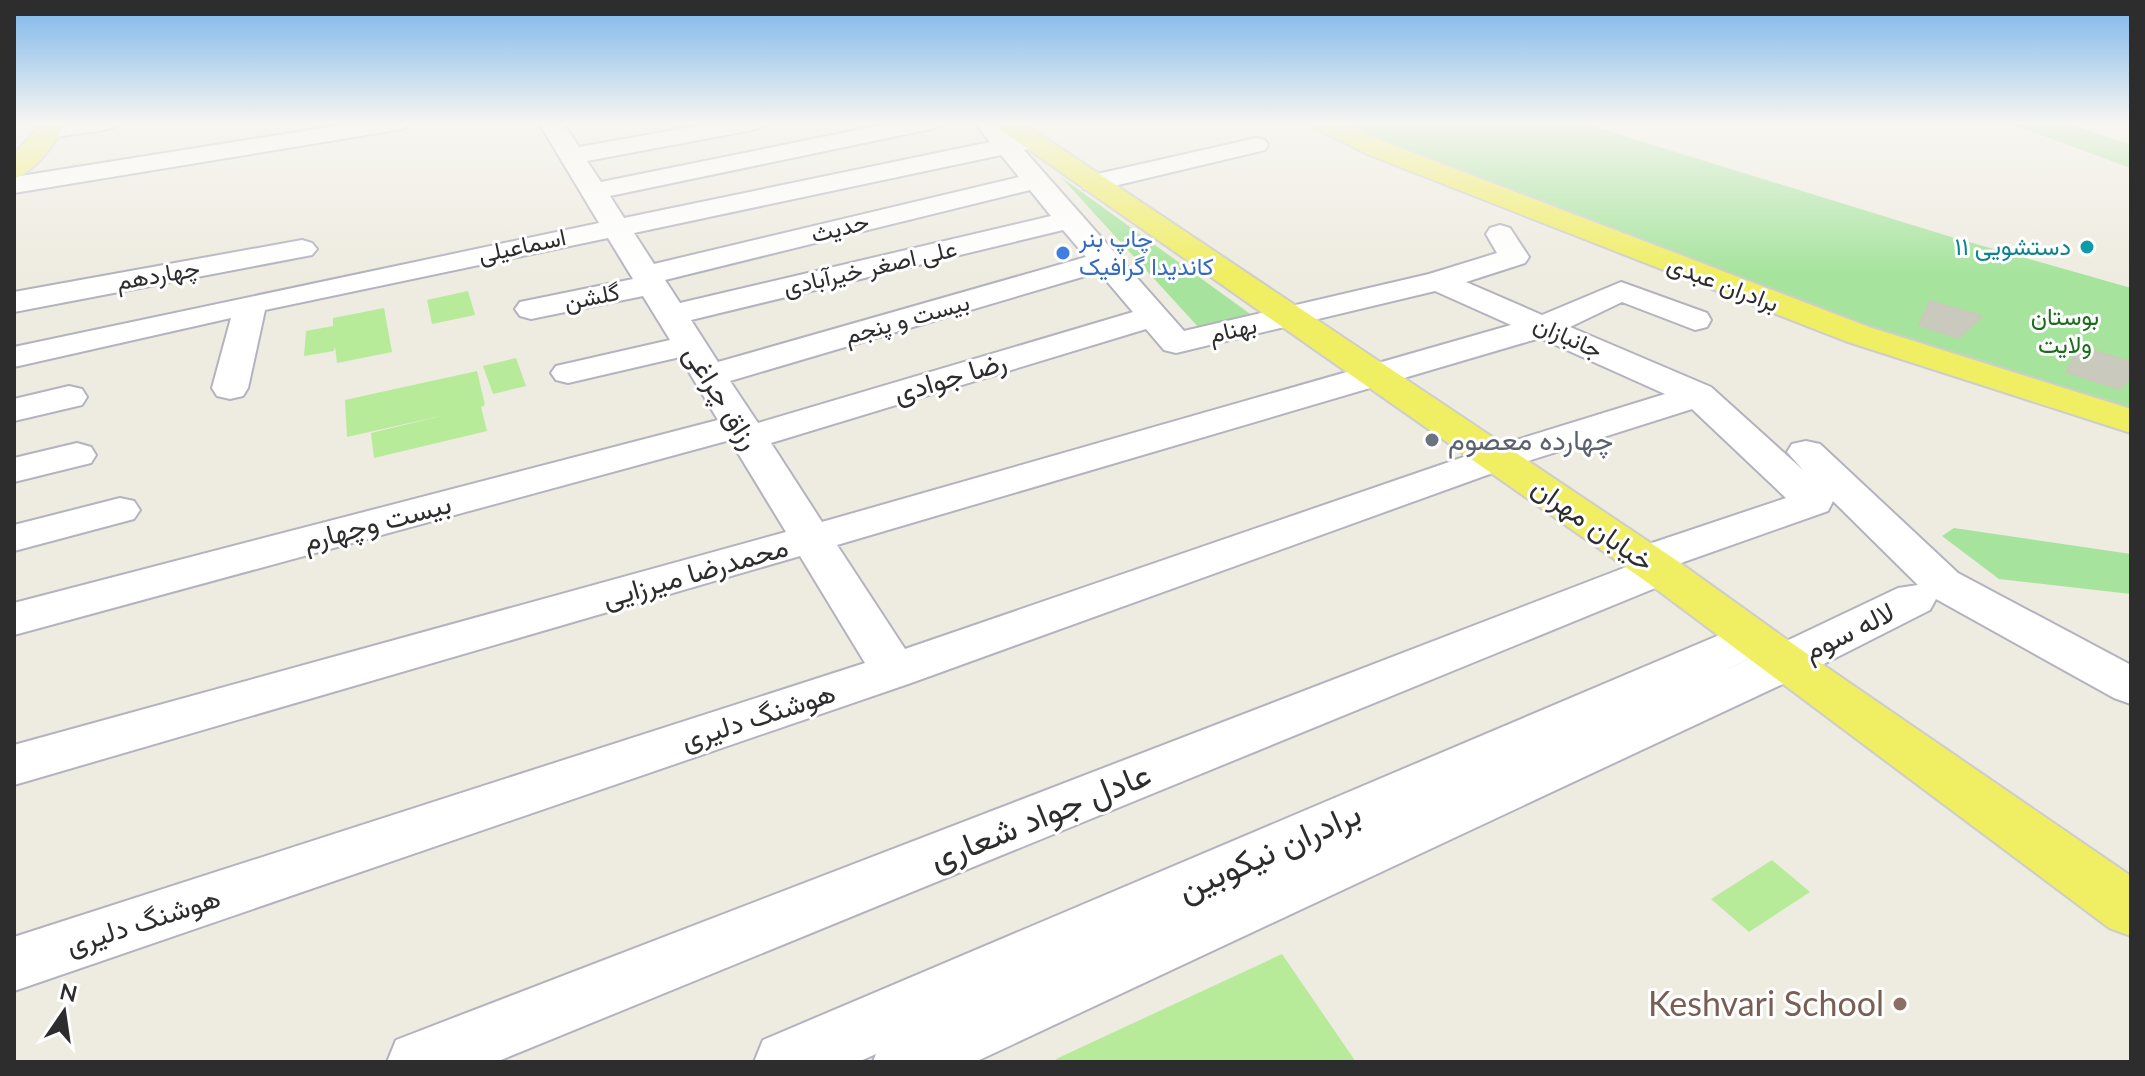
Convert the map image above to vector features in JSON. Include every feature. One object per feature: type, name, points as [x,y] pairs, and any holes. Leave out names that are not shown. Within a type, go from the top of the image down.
[{"type":"main road","name":"خیابان مهران","points":[[1073,173],[1093,183],[1376,374],[1653,565],[1768,651],[2131,909]]},
{"type":"main road","name":"برادران عبدی","points":[[1439,173],[1857,334],[2131,421]]},
{"type":"street","name":"رزاق چراغی","points":[[584,173],[894,671]]},
{"type":"street","points":[[594,191],[681,173]]},
{"type":"street","name":"اسماعیلی","points":[[14,357],[870,173]]},
{"type":"street","name":"حدیث","points":[[649,280],[933,173]]},
{"type":"street","points":[[1035,173],[1069,220],[1152,317]]},
{"type":"street","points":[[1093,183],[1135,173]]},
{"type":"street","name":"علی اصغر خیرآبادی","points":[[671,315],[1069,220]]},
{"type":"street","name":"بهنام","points":[[1152,317],[1176,343],[1290,316],[1440,272],[1514,257],[1500,234]]},
{"type":"street","name":"چهاردهم","points":[[14,302],[302,249]]},
{"type":"street","name":"بیست و پنجم","points":[[709,376],[1104,261]]},
{"type":"street","name":"جانبازان","points":[[1440,272],[1544,326],[1698,395],[1814,502],[1653,565]]},
{"type":"street","name":"گلشن","points":[[531,309],[649,280]]},
{"type":"street","name":"محمدرضا میرزایی","points":[[14,765],[811,539],[1544,326],[1621,291],[1695,320]]},
{"type":"street","points":[[1596,302],[1632,317]]},
{"type":"street","points":[[230,388],[251,304]]},
{"type":"street","name":"رضا جوادی","points":[[744,432],[1152,317]]},
{"type":"street","points":[[568,373],[690,345]]},
{"type":"street","name":"هوشنگ دلیری","points":[[14,964],[894,671],[1498,458],[1698,395]]},
{"type":"street","points":[[14,410],[69,397]]},
{"type":"street","name":"بیست وچهارم","points":[[14,619],[744,432]]},
{"type":"street","points":[[1806,452],[1942,583],[2131,686]]},
{"type":"street","points":[[14,470],[77,455]]},
{"type":"street","points":[[14,538],[120,510]]},
{"type":"street","name":"عادل جواد شعاری","points":[[419,1062],[1653,565]]},
{"type":"street","name":"لاله سوم","points":[[1768,651],[1914,599]]},
{"type":"street","name":"برادران نیکوبین","points":[[786,1062],[1768,651]]},
{"type":"street","name":"برادران نیکوبین","points":[[905,1062],[1768,651]]},
{"type":"green space","name":"بوستان ولایت","points":[[1458,173],[1745,173],[2131,288],[2131,413],[1861,328]]},
{"type":"green space","points":[[1061,177],[1253,316],[1200,329]]},
{"type":"green space","points":[[468,291],[475,315],[432,324],[427,300]]},
{"type":"green space","points":[[384,308],[392,352],[337,363],[335,347],[334,351],[304,356],[306,331],[333,326],[333,318]]},
{"type":"green space","points":[[516,358],[526,386],[493,394],[483,366]]},
{"type":"green space","points":[[477,371],[487,431],[374,458],[371,433],[445,415],[347,437],[345,400]]},
{"type":"green space","points":[[1954,528],[2131,554],[2131,594],[1999,579],[1942,536]]},
{"type":"green space","points":[[1772,860],[1810,892],[1749,932],[1711,899]]},
{"type":"green space","points":[[1282,954],[1356,1062],[1058,1062],[1056,1059]]},
{"type":"building","points":[[1930,301],[1982,316],[1959,338],[1919,325]]},
{"type":"building","points":[[2079,346],[2131,362],[2131,376],[2120,389],[2066,372]]},
{"type":"place","name":"دستشویی ۱۱","points":[[2087,247]]},
{"type":"place","name":"چاپ بنر کاندیدا گرافیک","points":[[1063,253]]},
{"type":"place","name":"چهارده معصوم","points":[[1432,440]]},
{"type":"place","name":"Keshvari School","points":[[1900,1004]]}]
